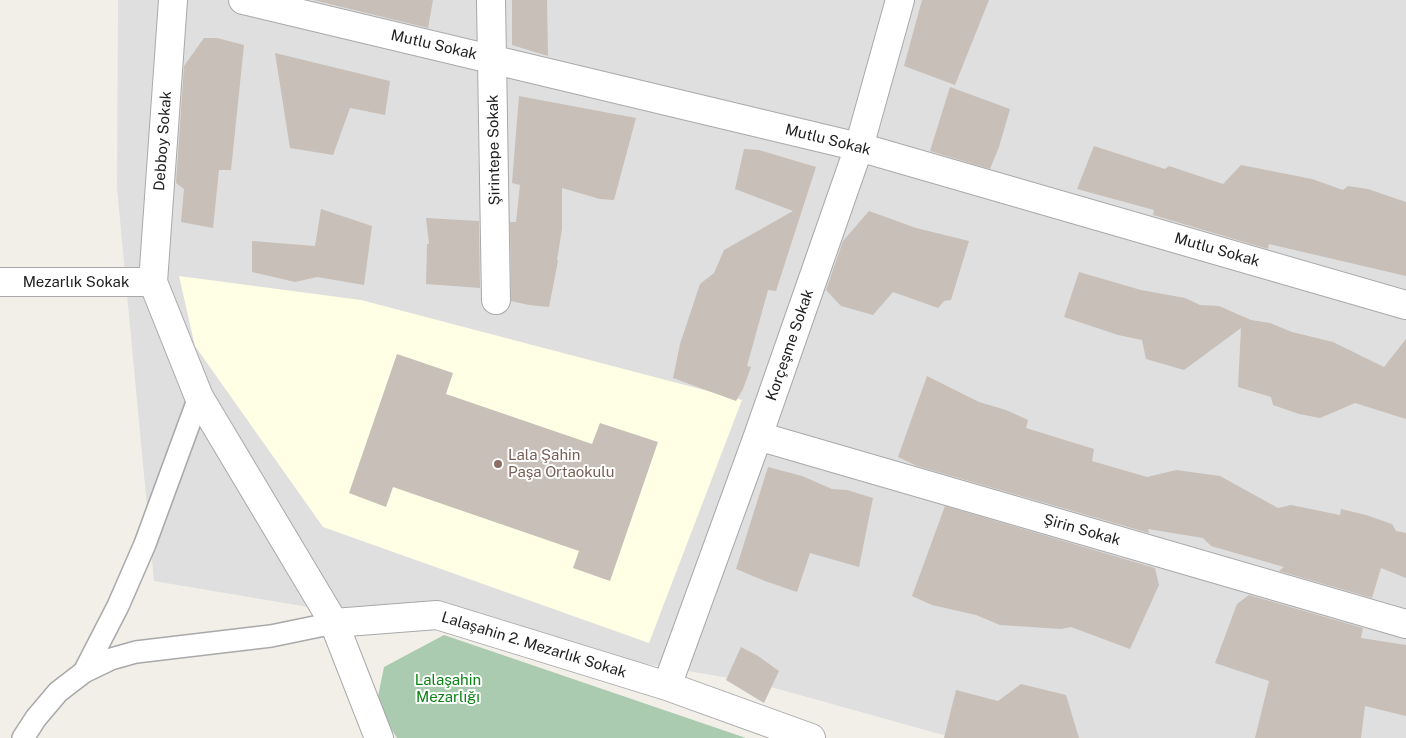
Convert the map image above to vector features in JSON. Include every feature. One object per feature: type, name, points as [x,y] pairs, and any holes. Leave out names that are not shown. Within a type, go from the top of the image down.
[{"type":"street","name":"Debboy Sokak","points":[[152,282],[173,0]]},
{"type":"street","name":"Mutlu Sokak","points":[[243,0],[859,147],[1406,305]]},
{"type":"street","name":"Şirintepe Sokak","points":[[492,0],[496,300]]},
{"type":"street","name":"Korçeşme Sokak","points":[[667,686],[758,436],[859,147],[900,0]]},
{"type":"street","name":"Mezarlık Sokak","points":[[0,282],[152,282]]},
{"type":"street","points":[[152,282],[199,397],[334,624],[379,738]]},
{"type":"street","name":"Şirin Sokak","points":[[758,436],[1406,624]]},
{"type":"street","name":"Lalaşahin 2. Mezarlık Sokak","points":[[334,624],[437,615],[667,686],[811,738]]},
{"type":"lane","points":[[84,672],[118,606],[145,544],[199,397]]},
{"type":"lane","points":[[23,738],[36,718],[58,692],[84,672],[111,659],[136,652],[271,636],[334,624]]},
{"type":"shaded area","points":[[118,0],[1406,0],[1406,738],[954,738],[753,682],[154,581],[117,188]]},
{"type":"shaded area","name":"Lala Şahin Paşa Ortaokulu","points":[[179,276],[361,300],[742,400],[649,643],[323,527],[195,346]]},
{"type":"green space","name":"Lalaşahin Mezarlığı","points":[[444,635],[746,738],[397,738],[376,706],[384,667]]},
{"type":"building","points":[[313,0],[433,0],[428,28]]},
{"type":"building","points":[[512,0],[547,0],[548,56],[512,45]]},
{"type":"building","points":[[922,0],[989,0],[955,85],[904,66]]},
{"type":"building","points":[[204,38],[217,38],[244,45],[231,170],[219,170],[213,228],[181,222],[184,189],[176,183],[184,66]]},
{"type":"building","points":[[275,53],[390,81],[385,115],[350,108],[333,155],[290,148]]},
{"type":"building","points":[[950,87],[1010,109],[999,147],[990,169],[930,151]]},
{"type":"building","points":[[519,96],[636,118],[614,200],[600,199],[562,188],[562,229],[549,307],[511,301],[510,222],[516,222],[520,185],[512,183]]},
{"type":"building","points":[[1094,146],[1165,169],[1169,166],[1223,184],[1241,165],[1312,179],[1343,190],[1348,186],[1368,189],[1406,202],[1406,276],[1269,244],[1268,249],[1153,215],[1154,210],[1077,189]]},
{"type":"building","points":[[744,149],[759,150],[816,167],[776,291],[768,290],[747,366],[751,367],[743,389],[736,401],[673,378],[680,344],[700,284],[714,273],[724,250],[793,211],[735,189]]},
{"type":"building","points":[[321,209],[372,226],[364,285],[317,277],[295,282],[252,272],[252,241],[315,246]]},
{"type":"building","points":[[869,211],[916,228],[969,241],[951,300],[944,301],[938,308],[893,292],[873,315],[841,306],[826,290],[843,241]]},
{"type":"building","points":[[426,218],[479,221],[480,288],[426,284],[427,244],[429,244]]},
{"type":"building","points":[[1079,272],[1141,290],[1185,298],[1200,305],[1219,306],[1251,320],[1270,323],[1292,332],[1333,342],[1384,367],[1406,339],[1406,419],[1355,403],[1320,418],[1299,414],[1273,405],[1271,397],[1238,387],[1241,328],[1184,370],[1146,359],[1142,340],[1118,335],[1064,317]]},
{"type":"building","points":[[397,354],[453,373],[446,394],[592,444],[600,423],[658,442],[610,581],[573,568],[579,551],[393,487],[386,507],[349,493]]},
{"type":"building","points":[[927,376],[979,402],[1006,410],[1028,420],[1026,428],[1094,449],[1092,461],[1147,477],[1176,470],[1220,476],[1278,508],[1291,505],[1340,515],[1341,509],[1392,524],[1396,531],[1406,533],[1406,578],[1381,568],[1372,598],[1279,571],[1284,567],[1211,546],[1203,538],[1148,529],[1149,533],[917,466],[898,457]]},
{"type":"building","points":[[768,467],[802,476],[832,489],[847,490],[873,498],[859,567],[810,553],[797,592],[736,569]]},
{"type":"building","points":[[945,506],[1155,568],[1159,585],[1130,649],[1071,627],[1061,629],[1000,625],[976,615],[932,605],[912,596]]},
{"type":"building","points":[[1249,595],[1363,628],[1361,638],[1406,645],[1406,716],[1365,706],[1361,738],[1255,738],[1269,681],[1215,663],[1237,604]]},
{"type":"building","points":[[741,647],[779,671],[764,703],[726,680]]},
{"type":"building","points":[[1021,684],[1066,695],[1079,738],[944,738],[956,690],[998,701]]},
{"type":"place","name":"Lala Şahin Paşa Ortaokulu","points":[[498,464]]}]
